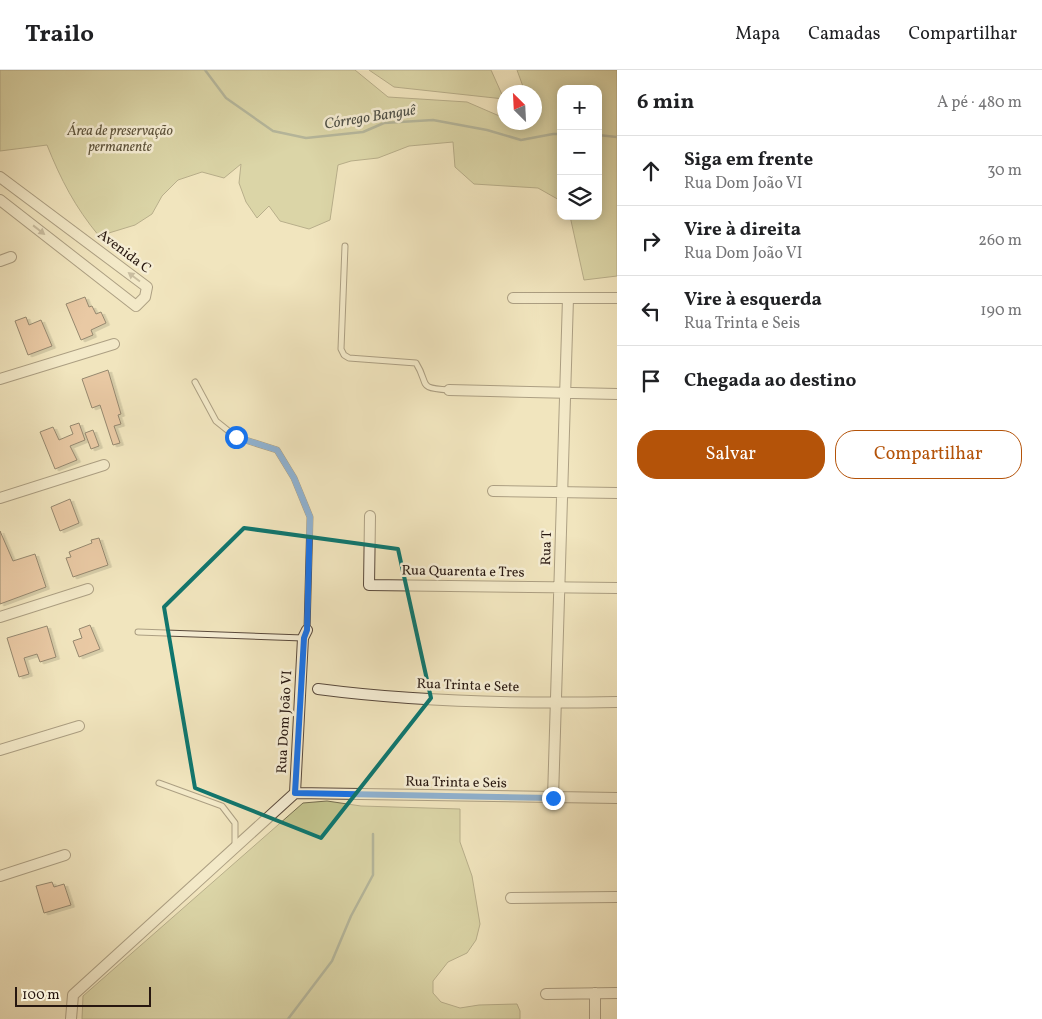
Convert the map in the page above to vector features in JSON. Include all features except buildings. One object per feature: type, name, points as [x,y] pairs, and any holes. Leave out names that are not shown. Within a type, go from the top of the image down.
[{"type":"street","name":"Avenida C","points":[[0,177],[147,286],[145,298],[136,306],[0,200]]},
{"type":"street","points":[[0,261],[11,257]]},
{"type":"street","points":[[513,298],[617,298]]},
{"type":"street","name":"Rua T","points":[[553,798],[568,298]]},
{"type":"street","points":[[0,379],[114,344]]},
{"type":"street","points":[[449,390],[617,394]]},
{"type":"street","points":[[0,498],[104,465]]},
{"type":"street","points":[[493,491],[617,493]]},
{"type":"street","name":"Rua Quarenta e Tres","points":[[370,516],[369,585],[617,588]]},
{"type":"street","points":[[0,617],[88,589]]},
{"type":"street","name":"Rua Dom João VI","points":[[71,1019],[73,995],[295,793],[305,634]]},
{"type":"street","name":"Rua Trinta e Sete","points":[[318,689],[374,696],[556,703],[617,702]]},
{"type":"street","points":[[0,750],[79,726]]},
{"type":"street","name":"Rua Trinta e Seis","points":[[295,793],[617,798]]},
{"type":"street","points":[[0,876],[65,855]]},
{"type":"street","points":[[511,898],[617,897]]},
{"type":"street","points":[[595,993],[595,1019]]},
{"type":"street","points":[[546,994],[617,993]]},
{"type":"lane","points":[[345,246],[341,349],[344,355],[349,358],[416,363],[425,386],[430,389],[449,390]]},
{"type":"lane","name":"Rua Dom João VI","points":[[196,382],[216,421],[236,437],[277,450],[294,478],[310,517],[305,634]]},
{"type":"lane","points":[[138,632],[305,634]]},
{"type":"lane","points":[[160,783],[222,806],[235,823],[236,848]]},
{"type":"highlighted area","points":[[244,528],[398,549],[431,698],[321,838],[195,788],[164,607]]},
{"type":"green space","name":"Área de preservação permanente","points":[[0,70],[355,70],[388,97],[467,102],[497,115],[497,130],[542,130],[542,85],[522,85],[517,70],[617,70],[617,276],[584,280],[571,220],[602,220],[602,85],[557,85],[557,199],[538,188],[474,184],[455,167],[453,142],[409,146],[378,158],[351,161],[338,165],[330,220],[309,229],[280,221],[269,206],[257,218],[246,202],[239,183],[241,164],[224,178],[202,172],[178,180],[162,196],[152,214],[135,225],[99,236],[69,193],[47,145],[0,151]]},
{"type":"green space","points":[[369,70],[491,70],[498,85],[497,98],[394,87]]},
{"type":"green space","points":[[327,801],[361,806],[460,809],[460,842],[472,876],[480,924],[476,940],[467,953],[448,962],[433,981],[433,993],[441,1002],[460,1008],[479,1005],[517,1004],[520,1011],[520,1019],[82,1019],[83,996],[303,803]]},
{"type":"waterway","name":"Córrego Banguê","points":[[205,70],[226,98],[273,131],[306,138],[363,132],[384,123],[433,120],[487,130],[521,140],[557,134]]},
{"type":"waterway","name":"Córrego Banguê","points":[[602,135],[617,137]]},
{"type":"waterway","points":[[288,1019],[332,961],[351,916],[373,875],[373,834]]},
{"type":"route","points":[[236,437],[277,450],[294,478],[310,517],[307,630],[304,638],[295,793],[553,798]]}]
